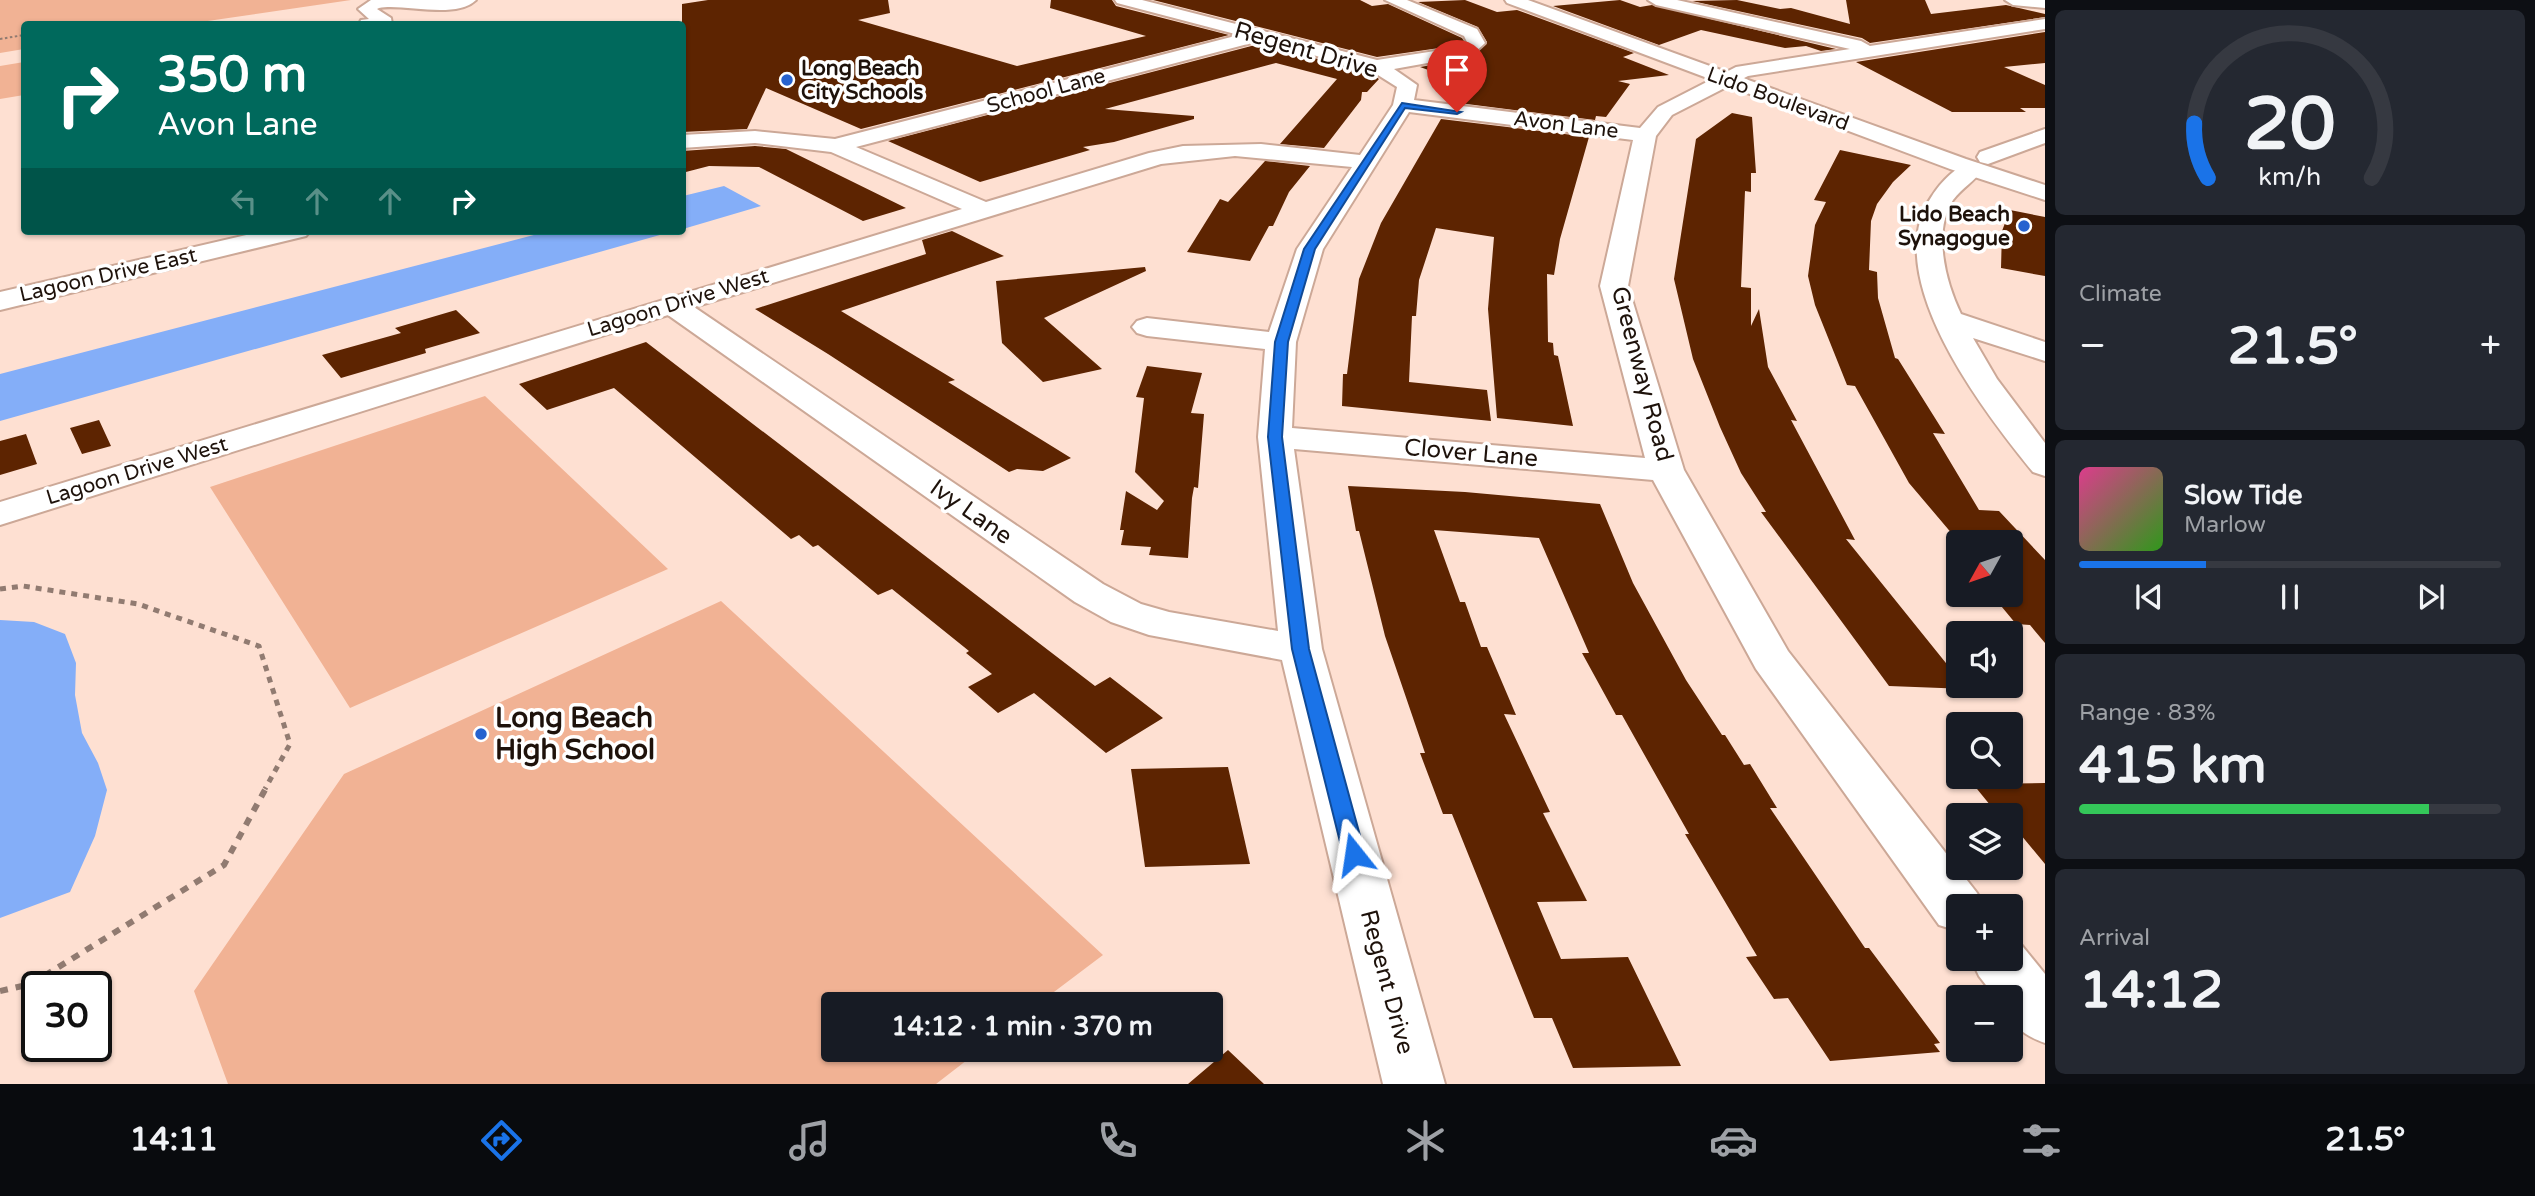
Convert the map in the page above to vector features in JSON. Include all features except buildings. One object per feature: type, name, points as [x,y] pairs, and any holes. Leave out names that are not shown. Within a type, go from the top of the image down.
[{"type":"main road","points":[[375,21],[366,9],[374,4],[396,0],[414,7],[467,0]]},
{"type":"main road","name":"Regent Drive","points":[[1123,0],[1377,66],[1407,85],[1402,105],[1310,249],[1281,342],[1275,437],[1301,649],[1414,1084]]},
{"type":"main road","points":[[1377,66],[1466,51],[1476,43],[1471,33],[1393,0]]},
{"type":"main road","name":"Lido Boulevard","points":[[1513,0],[1980,163],[2045,193]]},
{"type":"main road","name":"Lido Boulevard","points":[[1546,0],[1736,76]]},
{"type":"main road","points":[[1656,0],[1822,35],[1877,50]]},
{"type":"main road","points":[[2013,0],[2045,3]]},
{"type":"main road","points":[[1645,135],[1665,111],[1736,76],[1877,50],[2045,24]]},
{"type":"main road","name":"School Lane","points":[[835,146],[1258,36]]},
{"type":"main road","name":"Avon Lane","points":[[1402,105],[1645,135]]},
{"type":"main road","name":"Greenway Road","points":[[1645,135],[1614,286],[1666,470],[1771,659],[1947,894]]},
{"type":"main road","points":[[2045,135],[1980,163],[1941,200],[1932,223],[1931,266],[1949,320],[2001,411],[2045,465]]},
{"type":"main road","points":[[686,142],[755,137],[835,146],[986,211]]},
{"type":"main road","name":"Lagoon Drive West","points":[[0,514],[672,305],[1157,158],[1198,150],[1254,149],[1365,162]]},
{"type":"main road","name":"Lido Boulevard","points":[[1980,163],[2045,176]]},
{"type":"main road","name":"Lagoon Drive East","points":[[0,301],[280,235]]},
{"type":"main road","name":"Ivy Lane","points":[[672,305],[1089,593],[1126,613],[1164,625],[1301,649]]},
{"type":"main road","points":[[1949,320],[2045,352]]},
{"type":"main road","points":[[1147,327],[1281,342]]},
{"type":"main road","name":"Clover Lane","points":[[1275,437],[1666,470]]},
{"type":"main road","points":[[2008,971],[2045,1017]]},
{"type":"path","points":[[0,39],[21,36]]},
{"type":"path","points":[[0,589],[23,586],[138,604],[259,646],[290,744],[224,865],[31,984],[0,991]]},
{"type":"shaded area","points":[[0,0],[351,0],[208,21],[21,21],[21,50],[0,53]]},
{"type":"shaded area","points":[[21,62],[21,96],[0,99],[0,66]]},
{"type":"shaded area","points":[[485,396],[668,569],[350,708],[210,487]]},
{"type":"shaded area","points":[[721,601],[1103,955],[1054,992],[821,992],[821,1062],[964,1062],[936,1084],[228,1084],[194,991],[344,774]]},
{"type":"water","points":[[724,186],[761,206],[686,228],[686,195]]},
{"type":"water","points":[[534,235],[660,235],[0,421],[0,374]]},
{"type":"water","points":[[0,620],[34,622],[65,634],[76,663],[75,695],[82,733],[98,763],[107,790],[95,836],[70,892],[0,918]]},
{"type":"place","name":"Long Beach City Schools","points":[[787,80]]},
{"type":"place","name":"Lido Beach Synagogue","points":[[2024,226]]},
{"type":"place","name":"Long Beach High School","points":[[481,734]]},
{"type":"route","points":[[1354,854],[1301,649],[1275,437],[1281,342],[1310,249],[1402,105],[1457,112]]}]
